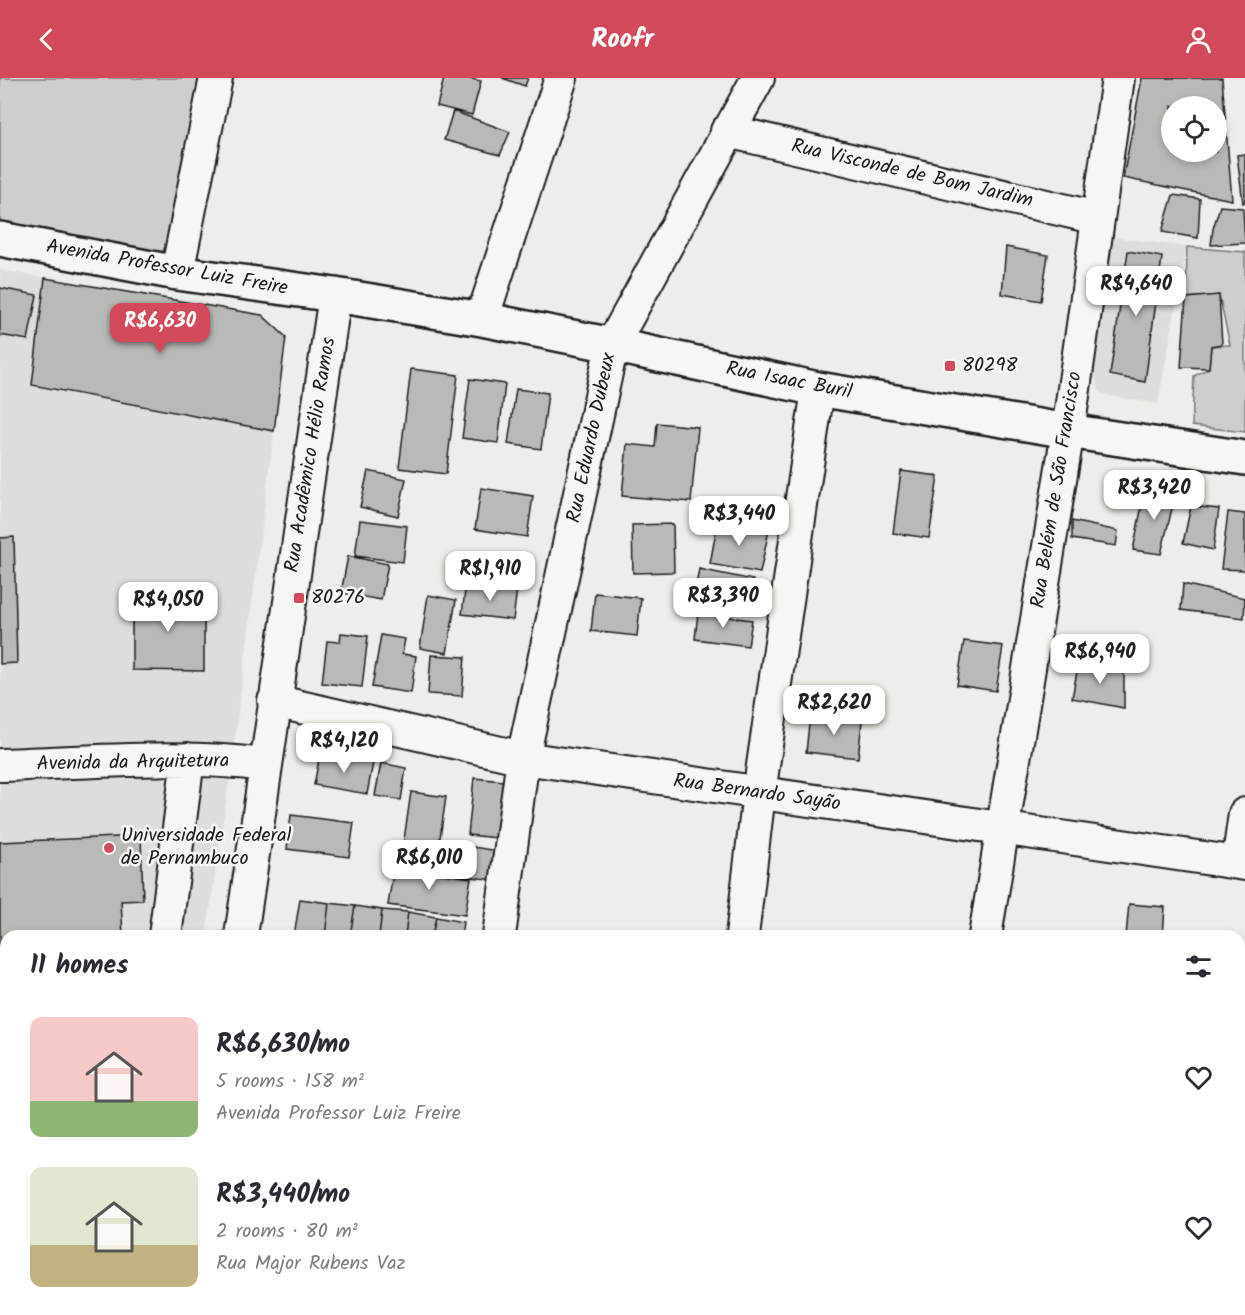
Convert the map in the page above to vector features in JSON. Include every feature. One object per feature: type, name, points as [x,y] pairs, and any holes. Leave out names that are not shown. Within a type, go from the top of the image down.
[{"type":"main road","name":"Avenida Professor Luiz Freire","points":[[0,239],[177,273],[335,295]]},
{"type":"main road","name":"Rua Isaac Buril","points":[[335,295],[482,319],[818,389],[1245,458]]},
{"type":"street","points":[[177,273],[216,78]]},
{"type":"street","points":[[482,319],[561,78]]},
{"type":"street","name":"Rua Eduardo Dubeux","points":[[500,930],[523,758],[612,345],[758,78]]},
{"type":"street","name":"Rua Belém de São Francisco","points":[[986,930],[1068,431],[1118,78]]},
{"type":"street","name":"Rua Visconde de Bom Jardim","points":[[727,131],[1097,218]]},
{"type":"street","name":"Rua Acadêmico Hélio Ramos","points":[[242,930],[335,295]]},
{"type":"street","points":[[743,930],[759,793],[818,389]]},
{"type":"street","name":"Rua Bernardo Sayão","points":[[274,701],[523,758],[1242,864]]},
{"type":"street","points":[[166,930],[188,759]]},
{"type":"street","name":"Avenida da Arquitetura","points":[[0,765],[188,759],[265,765]]},
{"type":"street","points":[[1242,864],[1245,814]]},
{"type":"shaded area","points":[[0,78],[213,78],[177,273],[0,239]]},
{"type":"shaded area","points":[[1104,236],[1187,247],[1158,404],[1101,394],[1088,363]]},
{"type":"shaded area","points":[[1187,247],[1245,252],[1245,432],[1192,426],[1194,376],[1209,368],[1211,346],[1230,345],[1219,295],[1186,298]]},
{"type":"shaded area","name":"Universidade Federal de Pernambuco","points":[[0,270],[262,315],[286,337],[232,761],[207,930],[0,930]]},
{"type":"building","points":[[444,78],[467,78],[481,81],[472,115],[437,106]]},
{"type":"building","points":[[502,78],[528,78],[525,86]]},
{"type":"building","points":[[1142,78],[1222,78],[1223,96],[1161,96],[1161,162],[1227,162],[1227,139],[1232,200],[1123,178]]},
{"type":"building","points":[[453,111],[510,132],[500,155],[444,140]]},
{"type":"building","points":[[1245,154],[1245,202],[1243,203],[1237,155]]},
{"type":"building","points":[[1173,195],[1200,199],[1198,238],[1162,232]]},
{"type":"building","points":[[1220,206],[1243,208],[1245,243],[1211,245]]},
{"type":"building","points":[[1006,247],[1048,255],[1041,301],[1002,294]]},
{"type":"building","points":[[1128,251],[1162,257],[1145,382],[1110,375]]},
{"type":"building","points":[[45,278],[262,315],[286,337],[274,431],[32,385]]},
{"type":"building","points":[[0,288],[37,295],[28,340],[0,335]]},
{"type":"building","points":[[1219,295],[1222,344],[1211,346],[1209,368],[1181,367],[1186,298]]},
{"type":"building","points":[[411,369],[458,375],[446,474],[399,468]]},
{"type":"building","points":[[470,379],[505,384],[498,443],[462,438]]},
{"type":"building","points":[[516,389],[548,393],[541,449],[508,444]]},
{"type":"building","points":[[657,423],[698,427],[691,502],[622,496],[627,444],[655,447]]},
{"type":"building","points":[[368,471],[406,479],[398,516],[360,507]]},
{"type":"building","points":[[901,471],[938,476],[929,538],[893,533]]},
{"type":"building","points":[[1146,485],[1175,496],[1161,554],[1133,550]]},
{"type":"building","points":[[481,488],[533,496],[527,537],[475,529]]},
{"type":"building","points":[[1191,506],[1219,509],[1213,550],[1183,543]]},
{"type":"building","points":[[1228,512],[1245,514],[1245,570],[1221,569]]},
{"type":"building","points":[[360,520],[407,526],[403,562],[355,556]]},
{"type":"building","points":[[718,520],[769,530],[760,573],[710,564]]},
{"type":"building","points":[[1072,521],[1118,531],[1116,546],[1072,539]]},
{"type":"building","points":[[673,524],[674,572],[633,573],[632,525]]},
{"type":"building","points":[[14,537],[17,663],[0,664],[0,538]]},
{"type":"building","points":[[348,556],[388,564],[381,600],[341,593]]},
{"type":"building","points":[[699,569],[753,580],[746,613],[693,602]]},
{"type":"building","points":[[466,583],[517,589],[513,620],[462,614]]},
{"type":"building","points":[[1183,584],[1245,598],[1244,618],[1181,610]]},
{"type":"building","points":[[595,593],[641,598],[637,636],[591,631]]},
{"type":"building","points":[[132,595],[204,595],[204,671],[132,670]]},
{"type":"building","points":[[428,595],[456,600],[447,653],[420,648]]},
{"type":"building","points":[[698,613],[752,620],[748,646],[695,639]]},
{"type":"building","points":[[341,633],[368,636],[362,687],[322,683],[327,641],[340,642]]},
{"type":"building","points":[[381,635],[405,639],[402,654],[416,656],[411,693],[372,687]]},
{"type":"building","points":[[964,641],[1003,646],[996,691],[957,685]]},
{"type":"building","points":[[431,655],[465,657],[462,696],[428,694]]},
{"type":"building","points":[[1079,661],[1124,671],[1124,708],[1072,698]]},
{"type":"building","points":[[810,715],[862,721],[858,758],[806,752]]},
{"type":"building","points":[[320,754],[373,763],[367,794],[314,785]]},
{"type":"building","points":[[381,763],[406,768],[401,800],[375,796]]},
{"type":"building","points":[[474,778],[503,781],[497,838],[468,835]]},
{"type":"building","points":[[411,792],[446,797],[437,858],[402,853]]},
{"type":"building","points":[[291,815],[354,823],[349,857],[287,849]]},
{"type":"building","points":[[141,836],[143,900],[121,901],[123,930],[0,930],[0,842]]},
{"type":"building","points":[[448,843],[498,851],[494,880],[444,873]]},
{"type":"building","points":[[394,867],[471,878],[465,915],[388,905]]},
{"type":"building","points":[[300,899],[329,903],[326,930],[295,930]]},
{"type":"building","points":[[329,903],[355,906],[351,930],[326,930]]},
{"type":"building","points":[[1129,904],[1165,907],[1163,930],[1127,930]]},
{"type":"building","points":[[355,906],[382,910],[380,930],[351,930]]},
{"type":"building","points":[[382,910],[408,912],[406,930],[380,930]]},
{"type":"building","points":[[408,912],[436,917],[433,930],[406,930]]},
{"type":"building","points":[[436,917],[463,922],[462,930],[433,930]]},
{"type":"place","name":"80298","points":[[950,366]]},
{"type":"place","name":"80276","points":[[299,598]]},
{"type":"place","name":"Universidade Federal de Pernambuco","points":[[109,848]]}]
